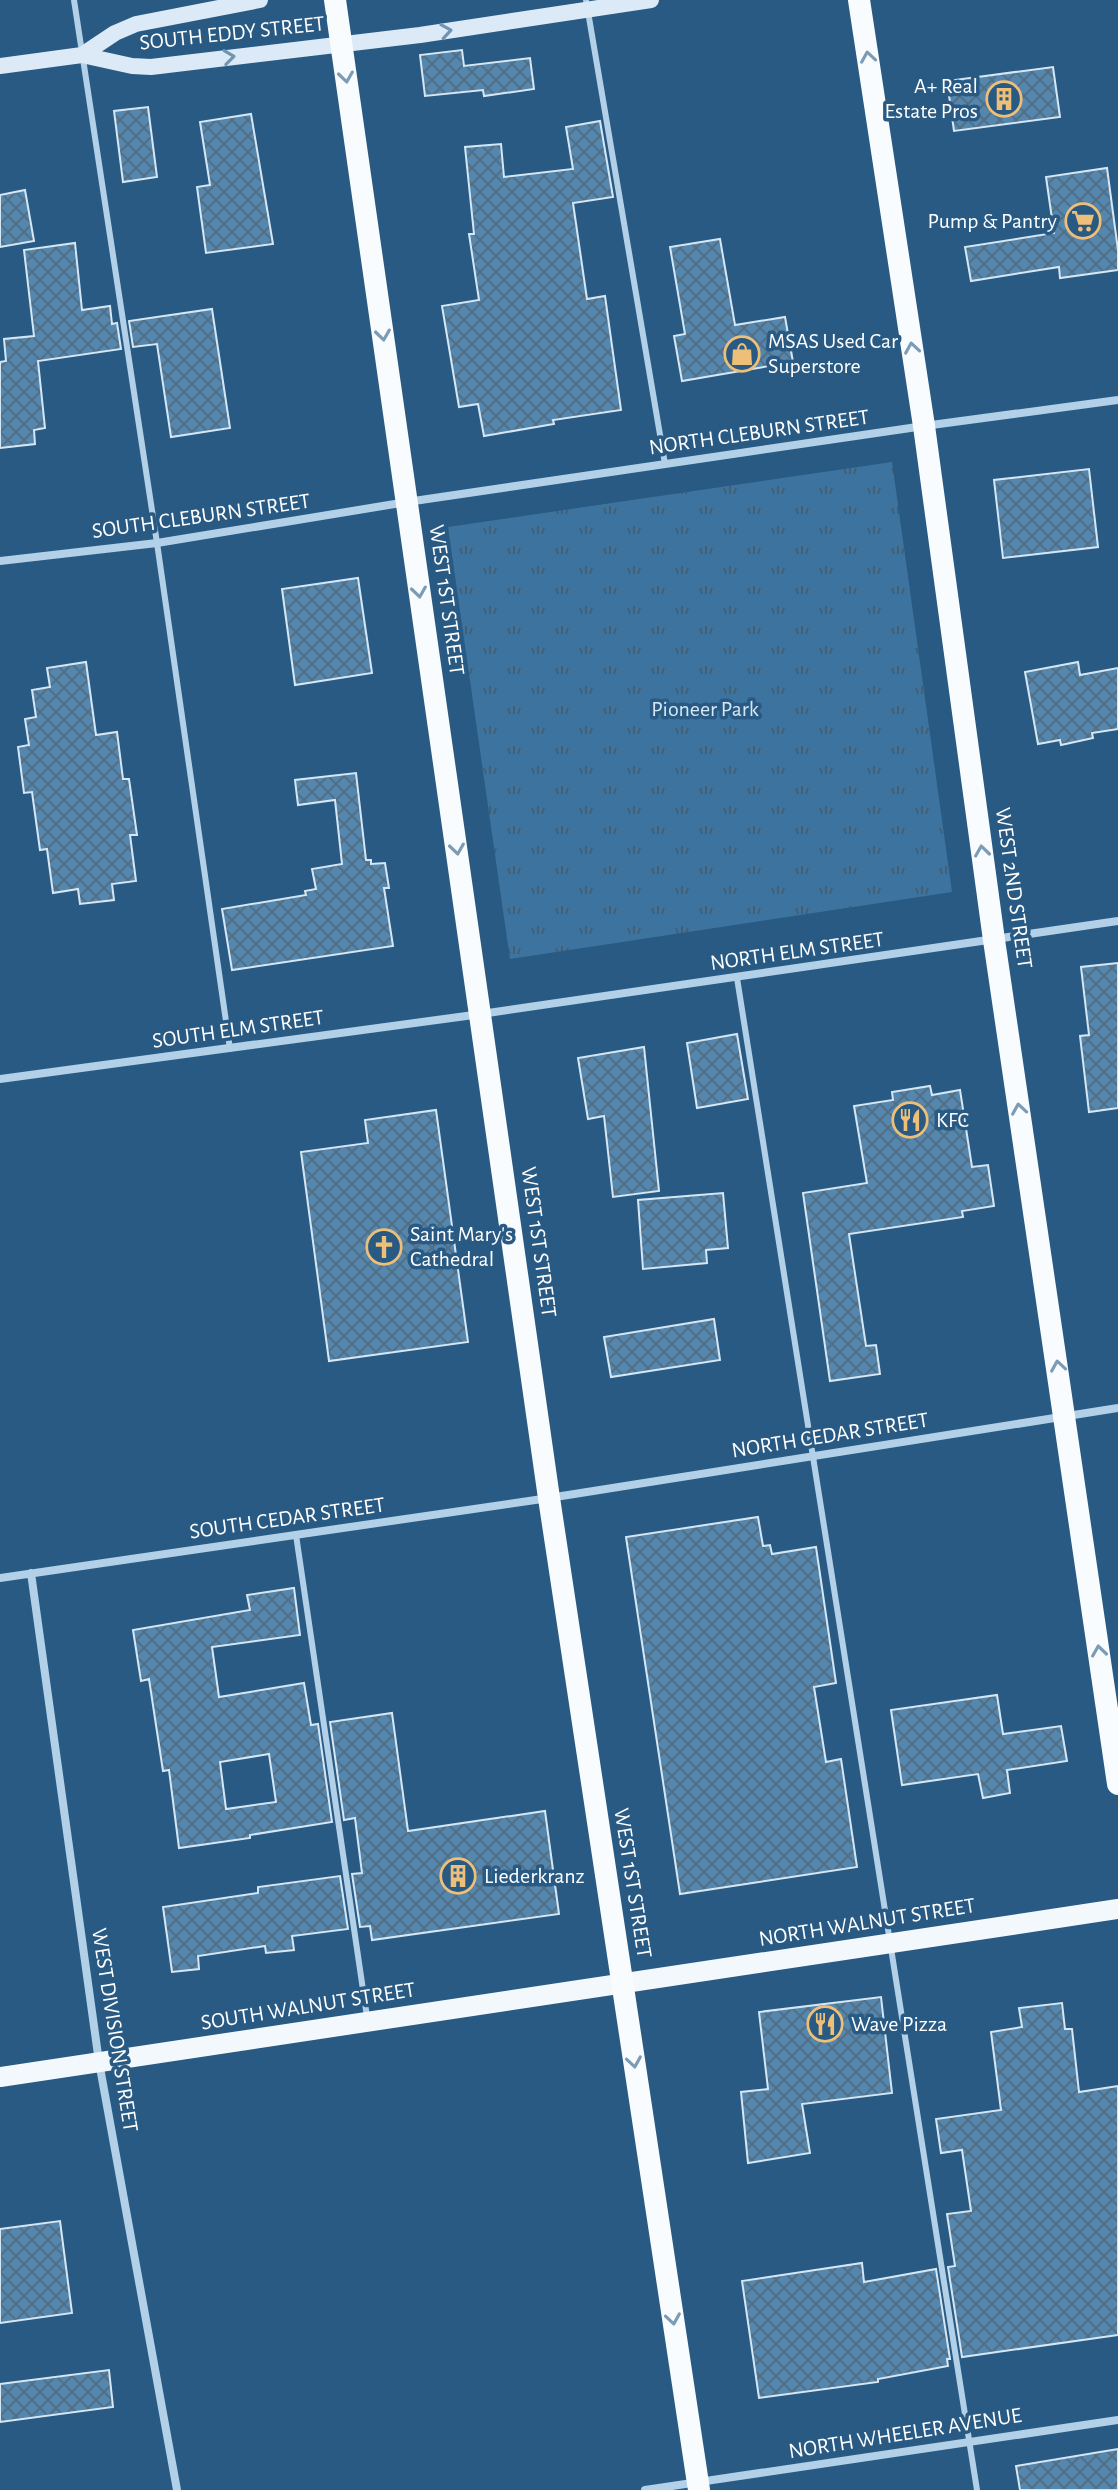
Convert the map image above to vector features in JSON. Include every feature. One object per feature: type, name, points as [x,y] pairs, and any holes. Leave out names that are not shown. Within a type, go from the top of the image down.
[{"type":"highway","name":"WEST 1ST STREET","points":[[335,0],[549,1498],[698,2486]]},
{"type":"highway","name":"WEST 2ND STREET","points":[[859,0],[924,426],[994,940],[1118,1784]]},
{"type":"main road","name":"SOUTH EDDY STREET","points":[[82,55],[115,33],[136,24],[260,0]]},
{"type":"main road","name":"SOUTH EDDY STREET","points":[[0,66],[82,55],[151,67],[420,35],[587,5],[651,0]]},
{"type":"main road","name":"NORTH WALNUT STREET","points":[[623,1985],[1118,1909]]},
{"type":"main road","name":"SOUTH WALNUT STREET","points":[[0,2077],[368,2020],[623,1985]]},
{"type":"street","name":"NORTH CLEBURN STREET","points":[[407,502],[1118,400]]},
{"type":"street","name":"SOUTH CLEBURN STREET","points":[[0,561],[157,543],[407,502]]},
{"type":"street","name":"NORTH ELM STREET","points":[[481,1014],[1118,921]]},
{"type":"street","name":"SOUTH ELM STREET","points":[[0,1079],[481,1014]]},
{"type":"street","name":"NORTH CEDAR STREET","points":[[549,1498],[1118,1408]]},
{"type":"street","name":"SOUTH CEDAR STREET","points":[[0,1578],[549,1498]]},
{"type":"street","name":"WEST DIVISION STREET","points":[[31,1573],[99,2062],[177,2490]]},
{"type":"street","name":"NORTH WHEELER AVENUE","points":[[645,2490],[698,2486],[1118,2420]]},
{"type":"lane","points":[[74,0],[230,1049]]},
{"type":"lane","points":[[587,5],[665,464]]},
{"type":"lane","points":[[737,978],[977,2490]]},
{"type":"lane","points":[[296,1535],[368,2020]]},
{"type":"green space","name":"Pioneer Park","points":[[892,462],[952,892],[510,959],[448,527]]},
{"type":"building","points":[[462,50],[464,66],[530,58],[534,89],[484,96],[483,90],[425,96],[420,55]]},
{"type":"building","name":"A+ Real Estate Pros","points":[[1053,67],[1060,117],[954,131],[947,81]]},
{"type":"building","points":[[148,107],[157,177],[123,182],[114,111]]},
{"type":"building","points":[[251,114],[273,244],[206,253],[197,187],[210,185],[200,122]]},
{"type":"building","points":[[600,121],[613,197],[573,203],[587,299],[605,296],[621,410],[553,420],[554,424],[484,436],[478,404],[459,407],[442,306],[479,300],[469,234],[474,234],[465,147],[501,144],[504,177],[573,169],[566,127]]},
{"type":"building","points":[[1107,168],[1118,270],[1060,278],[1059,267],[971,281],[965,247],[1054,233],[1046,177]]},
{"type":"building","points":[[25,190],[34,241],[0,247],[0,195]]},
{"type":"building","points":[[720,239],[735,325],[785,317],[793,362],[682,381],[674,336],[685,334],[670,247]]},
{"type":"building","points":[[75,243],[82,310],[110,306],[112,324],[117,323],[121,349],[38,361],[45,428],[34,430],[35,444],[0,448],[0,362],[6,361],[4,339],[34,336],[24,250]]},
{"type":"building","points":[[212,309],[230,428],[171,437],[157,344],[133,347],[129,321]]},
{"type":"building","points":[[1089,469],[1098,547],[1003,558],[994,480]]},
{"type":"building","points":[[358,578],[372,673],[295,685],[282,589]]},
{"type":"building","points":[[86,662],[96,735],[117,732],[123,779],[129,779],[137,835],[130,835],[136,881],[112,884],[114,900],[80,904],[78,889],[53,893],[47,849],[40,850],[32,792],[24,793],[18,747],[29,745],[25,719],[36,717],[32,690],[50,687],[47,668]]},
{"type":"building","points":[[1078,662],[1080,675],[1118,668],[1118,729],[1092,733],[1093,738],[1061,745],[1060,740],[1038,744],[1025,672]]},
{"type":"building","points":[[356,773],[366,860],[371,860],[371,864],[385,863],[389,888],[384,888],[393,946],[232,970],[222,909],[306,895],[305,891],[316,889],[312,869],[342,864],[335,800],[298,805],[295,780]]},
{"type":"building","points":[[1118,963],[1118,1108],[1089,1112],[1080,1036],[1089,1035],[1081,967]]},
{"type":"building","points":[[737,1034],[748,1099],[697,1108],[687,1043]]},
{"type":"building","points":[[644,1047],[659,1191],[613,1197],[604,1116],[588,1119],[578,1058]]},
{"type":"building","points":[[930,1086],[932,1095],[960,1090],[972,1167],[988,1165],[994,1206],[962,1211],[963,1217],[849,1234],[866,1346],[876,1345],[880,1374],[830,1381],[803,1193],[867,1183],[854,1106],[893,1100],[892,1092]]},
{"type":"building","name":"Saint Mary's Cathedral","points":[[436,1110],[468,1342],[329,1361],[301,1152],[368,1143],[365,1120]]},
{"type":"building","points":[[723,1193],[728,1248],[706,1250],[707,1263],[643,1269],[638,1200]]},
{"type":"building","points":[[714,1319],[720,1360],[611,1377],[604,1337]]},
{"type":"building","points":[[758,1517],[763,1546],[770,1545],[772,1554],[816,1547],[836,1683],[814,1687],[826,1762],[841,1759],[857,1867],[680,1894],[626,1537]]},
{"type":"building","points":[[294,1588],[300,1635],[212,1647],[219,1697],[304,1683],[311,1725],[318,1724],[332,1822],[179,1848],[169,1770],[163,1771],[149,1679],[141,1681],[133,1630],[250,1610],[247,1595]],"holes":[[[269,1754],[276,1802],[226,1809],[220,1762]]]},
{"type":"building","points":[[997,1695],[1003,1734],[1061,1726],[1067,1761],[1007,1770],[1010,1793],[983,1798],[978,1774],[902,1785],[891,1710]]},
{"type":"building","name":"Liederkranz","points":[[392,1713],[408,1831],[545,1811],[559,1914],[372,1940],[370,1926],[360,1927],[352,1874],[362,1873],[355,1818],[344,1820],[330,1722]]},
{"type":"building","points":[[340,1876],[348,1929],[292,1936],[294,1950],[266,1953],[265,1946],[198,1956],[199,1969],[172,1972],[163,1907],[258,1893],[258,1887]]},
{"type":"building","points":[[881,1997],[892,2093],[802,2104],[810,2153],[748,2163],[741,2092],[768,2089],[759,2012]]},
{"type":"building","points":[[1062,2003],[1065,2029],[1072,2029],[1079,2092],[1118,2086],[1118,2335],[962,2357],[948,2267],[955,2266],[947,2214],[971,2211],[962,2150],[941,2153],[936,2119],[1001,2110],[991,2032],[1022,2027],[1019,2008]]},
{"type":"building","points":[[60,2221],[72,2313],[0,2323],[0,2229]]},
{"type":"building","points":[[862,2263],[864,2282],[936,2269],[950,2359],[947,2359],[948,2366],[878,2379],[878,2382],[759,2398],[742,2281]]},
{"type":"building","points":[[109,2370],[113,2407],[0,2422],[0,2384]]},
{"type":"building","points":[[1118,2449],[1118,2490],[1020,2490],[1016,2466]]},
{"type":"place","name":"A+ Real Estate Pros","points":[[1004,99]]},
{"type":"place","name":"Pump & Pantry","points":[[1083,221]]},
{"type":"place","name":"MSAS Used Car Superstore","points":[[742,354]]},
{"type":"place","name":"KFC","points":[[910,1120]]},
{"type":"place","name":"Saint Mary's Cathedral","points":[[384,1247]]},
{"type":"place","name":"Liederkranz","points":[[458,1876]]},
{"type":"place","name":"Wave Pizza","points":[[825,2024]]}]
